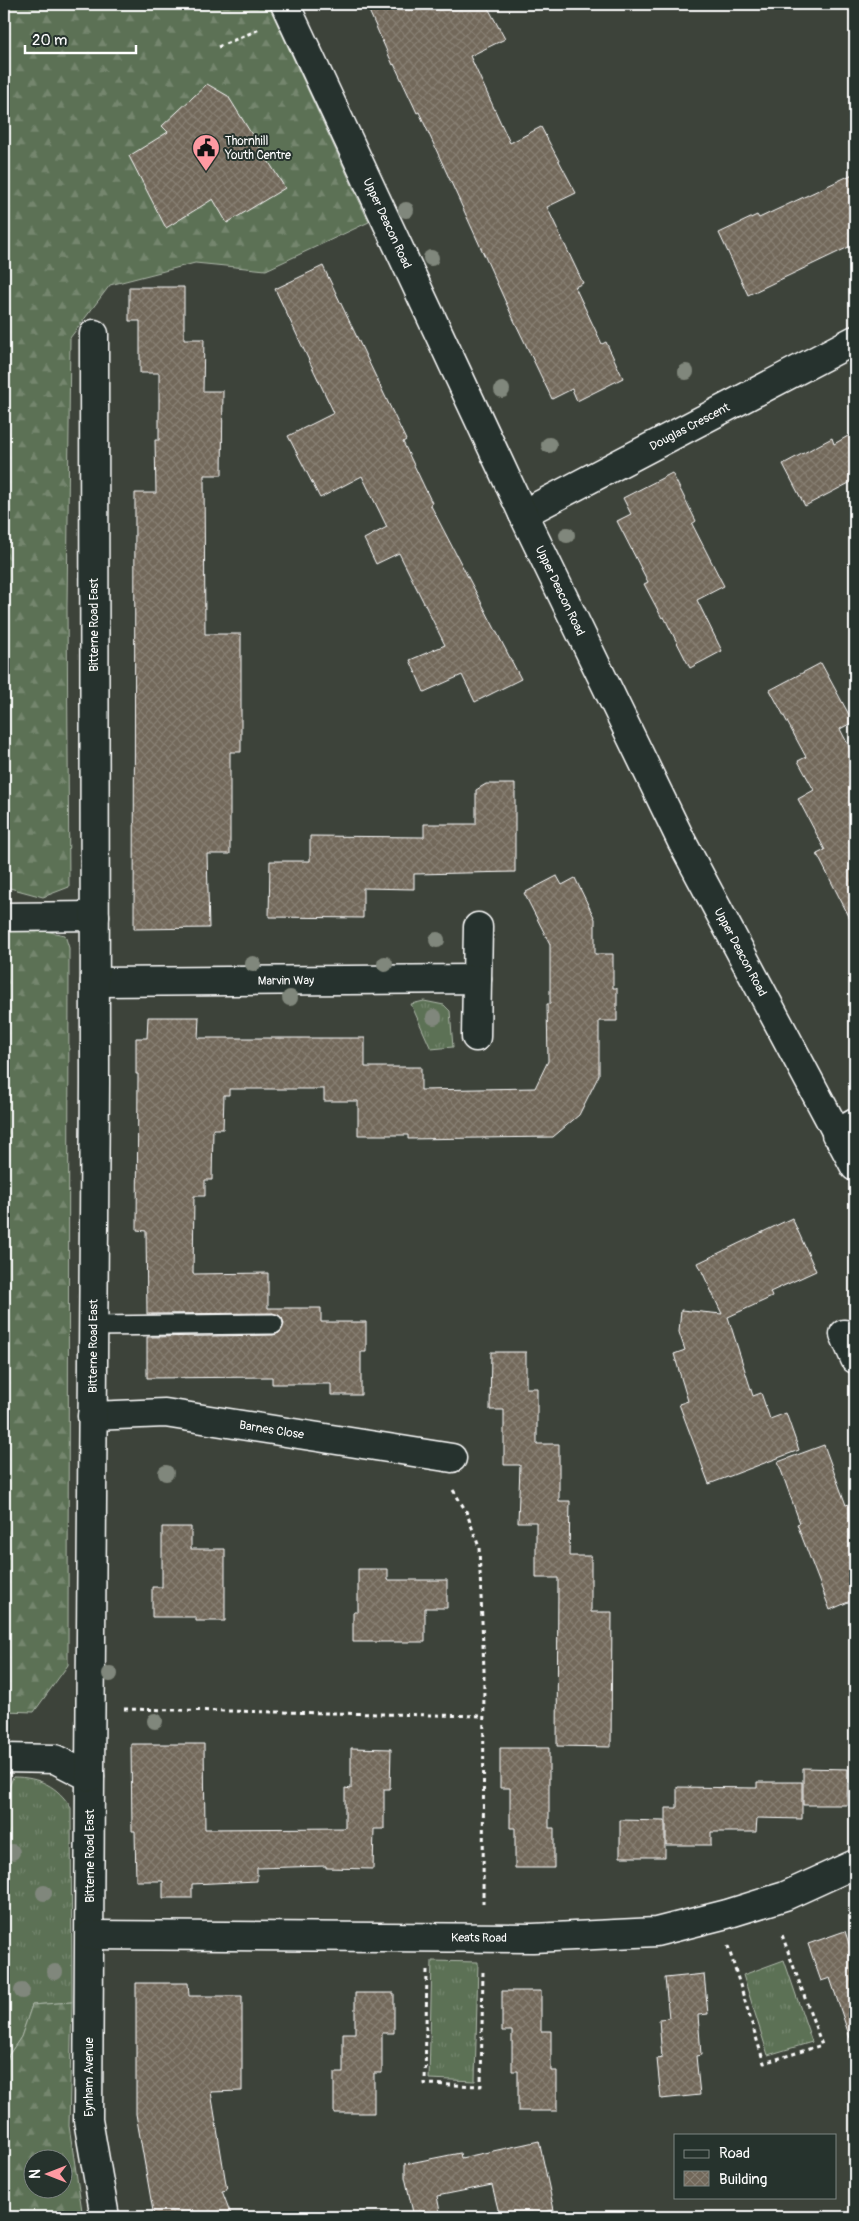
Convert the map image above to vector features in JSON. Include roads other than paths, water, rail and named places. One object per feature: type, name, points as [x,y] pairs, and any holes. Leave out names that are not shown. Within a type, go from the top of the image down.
[{"type":"street","name":"Upper Deacon Road","points":[[288,9],[523,514],[682,842],[846,1128],[855,1167]]},
{"type":"street","name":"Bitterne Road East","points":[[90,1935],[95,982],[94,334]]},
{"type":"street","name":"Douglas Crescent","points":[[523,514],[855,340]]},
{"type":"street","points":[[4,917],[95,916]]},
{"type":"street","points":[[476,1037],[478,927]]},
{"type":"street","name":"Marvin Way","points":[[95,982],[477,979]]},
{"type":"street","points":[[844,1334],[855,1359]]},
{"type":"street","name":"Barnes Close","points":[[92,1416],[165,1413],[440,1457]]},
{"type":"street","points":[[4,1758],[55,1758],[90,1776]]},
{"type":"street","name":"Keats Road","points":[[90,1935],[532,1938],[656,1932],[786,1896],[855,1864]]},
{"type":"street","name":"Eynham Avenue","points":[[90,1935],[88,2120],[105,2217]]},
{"type":"lane","points":[[93,1326],[274,1324]]},
{"type":"place","name":"Thornhill Youth Centre","points":[[206,172]]}]
